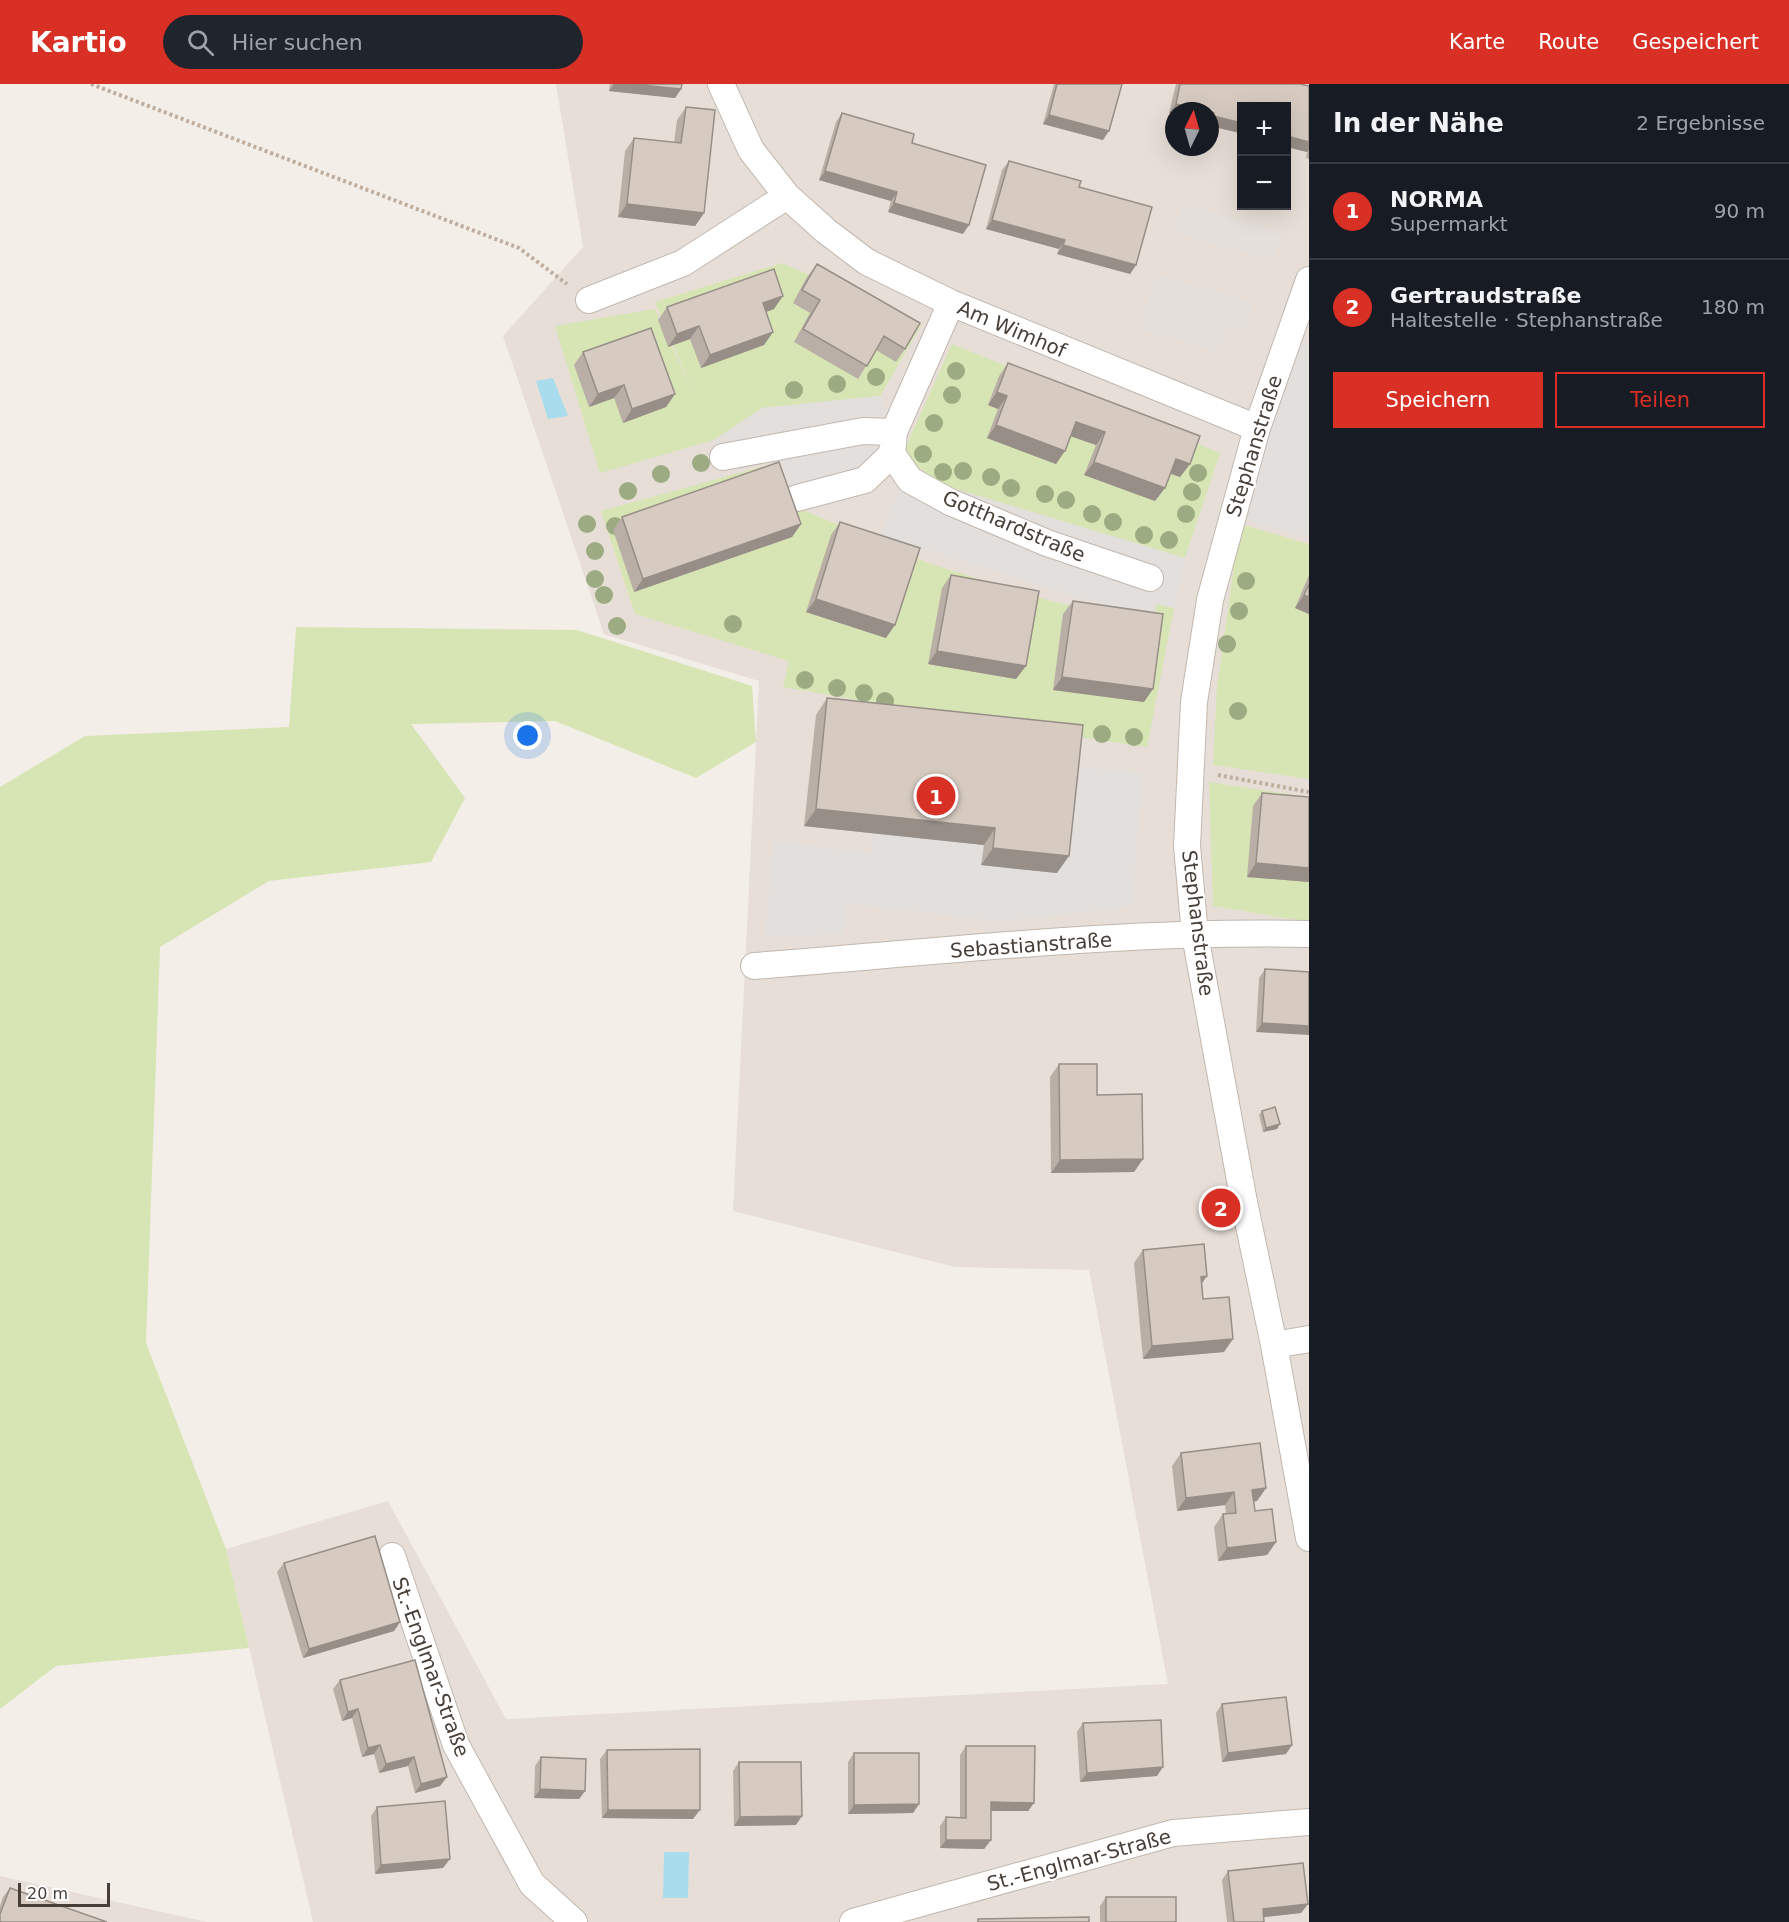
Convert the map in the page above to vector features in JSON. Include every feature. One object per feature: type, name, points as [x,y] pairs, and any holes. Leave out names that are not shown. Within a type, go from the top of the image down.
[{"type":"street","name":"Am Wimhof","points":[[721,84],[751,150],[787,196],[826,231],[867,262],[951,303],[1257,428]]},
{"type":"street","points":[[589,300],[682,263],[787,196]]},
{"type":"street","name":"Stephanstraße","points":[[1309,280],[1257,428],[1210,600],[1194,702],[1187,846],[1195,935],[1309,1538]]},
{"type":"street","points":[[797,498],[865,480],[893,443],[951,303]]},
{"type":"street","points":[[723,457],[863,431],[893,443]]},
{"type":"street","name":"Gotthardstraße","points":[[893,443],[910,480],[951,502],[1047,543],[1150,578]]},
{"type":"street","name":"Sebastianstraße","points":[[754,966],[1067,942],[1195,935],[1309,934]]},
{"type":"street","points":[[1274,1345],[1309,1339]]},
{"type":"street","name":"St.-Englmar-Straße","points":[[392,1556],[456,1745],[532,1884],[574,1922]]},
{"type":"street","name":"St.-Englmar-Straße","points":[[853,1922],[1173,1833],[1309,1822]]},
{"type":"path","points":[[91,84],[519,248],[589,300]]},
{"type":"path","points":[[1191,770],[1309,792]]},
{"type":"shaded area","points":[[556,84],[1309,84],[1309,1922],[313,1922],[226,1549],[388,1501],[506,1719],[1168,1684],[1089,1270],[955,1267],[733,1211],[759,681],[604,634],[503,336],[583,247]]},
{"type":"shaded area","points":[[1182,205],[1282,231],[1274,260],[1175,233]]},
{"type":"shaded area","points":[[1156,274],[1254,302],[1246,329],[1228,324],[1220,352],[1140,329]]},
{"type":"shaded area","points":[[1309,341],[1309,537],[1233,516],[1294,342]]},
{"type":"shaded area","points":[[880,396],[894,432],[884,462],[789,496],[774,459],[723,457],[714,440],[762,408]]},
{"type":"shaded area","points":[[906,475],[1185,558],[1174,608],[1156,604],[1155,621],[881,535]]},
{"type":"shaded area","points":[[1069,765],[1142,774],[1132,906],[1002,921],[846,903],[843,933],[791,937],[765,935],[774,841],[871,854],[874,833],[984,845],[981,865]]},
{"type":"shaded area","points":[[0,1876],[207,1922],[0,1922]]},
{"type":"green space","points":[[782,263],[922,324],[880,396],[762,408],[714,440],[600,473],[555,326],[655,309],[696,399],[655,302]]},
{"type":"green space","points":[[952,344],[1220,453],[1185,558],[943,485],[902,455]]},
{"type":"green space","points":[[764,466],[803,510],[928,563],[1040,598],[1154,627],[1156,603],[1174,608],[1147,747],[1010,727],[783,687],[789,661],[635,614],[601,511]]},
{"type":"green space","points":[[1240,524],[1309,544],[1309,779],[1213,765],[1217,687]]},
{"type":"green space","points":[[296,627],[577,630],[752,686],[756,742],[696,778],[555,721],[411,724],[465,798],[431,862],[269,881],[160,947],[146,1343],[226,1549],[249,1648],[56,1666],[0,1709],[0,787],[85,736],[289,727]]},
{"type":"green space","points":[[1209,782],[1309,797],[1309,922],[1213,906]]},
{"type":"water","points":[[553,378],[568,416],[548,419],[536,381]]},
{"type":"water","points":[[664,1852],[689,1852],[688,1898],[663,1898]]},
{"type":"building","points":[[631,84],[682,84],[681,89]]},
{"type":"building","points":[[1057,84],[1122,84],[1109,131],[1049,115]]},
{"type":"building","points":[[1180,84],[1300,84],[1309,86],[1309,142],[1291,137],[1291,102],[1237,102],[1237,122],[1219,117],[1219,102],[1176,102]]},
{"type":"building","points":[[686,107],[715,110],[704,213],[627,204],[634,138],[681,143]]},
{"type":"building","points":[[842,113],[914,134],[912,143],[986,165],[969,225],[894,203],[897,192],[825,171]]},
{"type":"building","points":[[1009,161],[1081,181],[1079,187],[1152,207],[1136,265],[1063,245],[1065,240],[992,220]]},
{"type":"building","points":[[817,264],[920,323],[905,349],[884,336],[867,366],[803,329],[820,300],[802,290]]},
{"type":"building","points":[[774,269],[783,296],[763,303],[773,332],[710,355],[699,326],[677,334],[667,307]]},
{"type":"building","points":[[651,328],[675,394],[632,409],[624,385],[598,394],[583,352]]},
{"type":"building","points":[[1008,363],[1200,436],[1190,464],[1176,459],[1165,488],[1094,462],[1105,432],[1076,422],[1065,451],[996,425],[1007,396],[997,392]]},
{"type":"building","points":[[779,462],[801,524],[643,579],[622,517]]},
{"type":"building","points":[[840,522],[920,548],[895,625],[816,599]]},
{"type":"building","points":[[951,575],[1039,591],[1026,666],[937,651]]},
{"type":"building","points":[[1309,584],[1309,597],[1304,595]]},
{"type":"building","points":[[1073,601],[1163,614],[1153,689],[1062,677]]},
{"type":"building","points":[[827,698],[1083,725],[1069,856],[993,848],[995,828],[816,809]]},
{"type":"building","points":[[1262,793],[1309,797],[1309,868],[1256,863]]},
{"type":"building","points":[[1265,969],[1309,972],[1309,1026],[1262,1023]]},
{"type":"building","points":[[1059,1064],[1097,1064],[1097,1095],[1142,1094],[1143,1159],[1060,1160]]},
{"type":"building","points":[[1275,1107],[1280,1124],[1266,1128],[1262,1111]]},
{"type":"building","points":[[1204,1244],[1207,1276],[1201,1277],[1203,1299],[1229,1297],[1233,1339],[1152,1346],[1143,1250]]},
{"type":"building","points":[[1260,1443],[1266,1488],[1252,1490],[1255,1511],[1272,1509],[1276,1542],[1227,1548],[1223,1514],[1236,1513],[1234,1492],[1186,1498],[1181,1453]]},
{"type":"building","points":[[375,1536],[400,1622],[309,1649],[284,1563]]},
{"type":"building","points":[[415,1660],[447,1777],[421,1784],[414,1757],[386,1764],[380,1745],[368,1748],[358,1709],[348,1712],[340,1680]]},
{"type":"building","points":[[1286,1697],[1292,1745],[1228,1753],[1222,1704]]},
{"type":"building","points":[[1161,1720],[1163,1767],[1087,1773],[1083,1723]]},
{"type":"building","points":[[966,1746],[1035,1746],[1034,1803],[991,1802],[991,1840],[946,1840],[946,1817],[966,1818]]},
{"type":"building","points":[[700,1749],[700,1810],[608,1810],[607,1750]]},
{"type":"building","points":[[854,1753],[919,1753],[919,1804],[854,1805]]},
{"type":"building","points":[[541,1757],[586,1759],[585,1791],[540,1789]]},
{"type":"building","points":[[739,1762],[801,1762],[802,1816],[740,1817]]},
{"type":"building","points":[[445,1801],[450,1859],[381,1865],[377,1807]]},
{"type":"building","points":[[1303,1863],[1308,1904],[1263,1909],[1264,1922],[1234,1922],[1228,1871]]},
{"type":"building","points":[[10,1888],[107,1922],[0,1922],[0,1914]]},
{"type":"building","points":[[1106,1897],[1176,1897],[1176,1922],[1106,1922]]},
{"type":"building","points":[[1089,1917],[1089,1922],[978,1922],[978,1919]]},
{"type":"place","name":"NORMA","points":[[936,796]]},
{"type":"place","name":"Gertraudstraße","points":[[1221,1208]]}]
